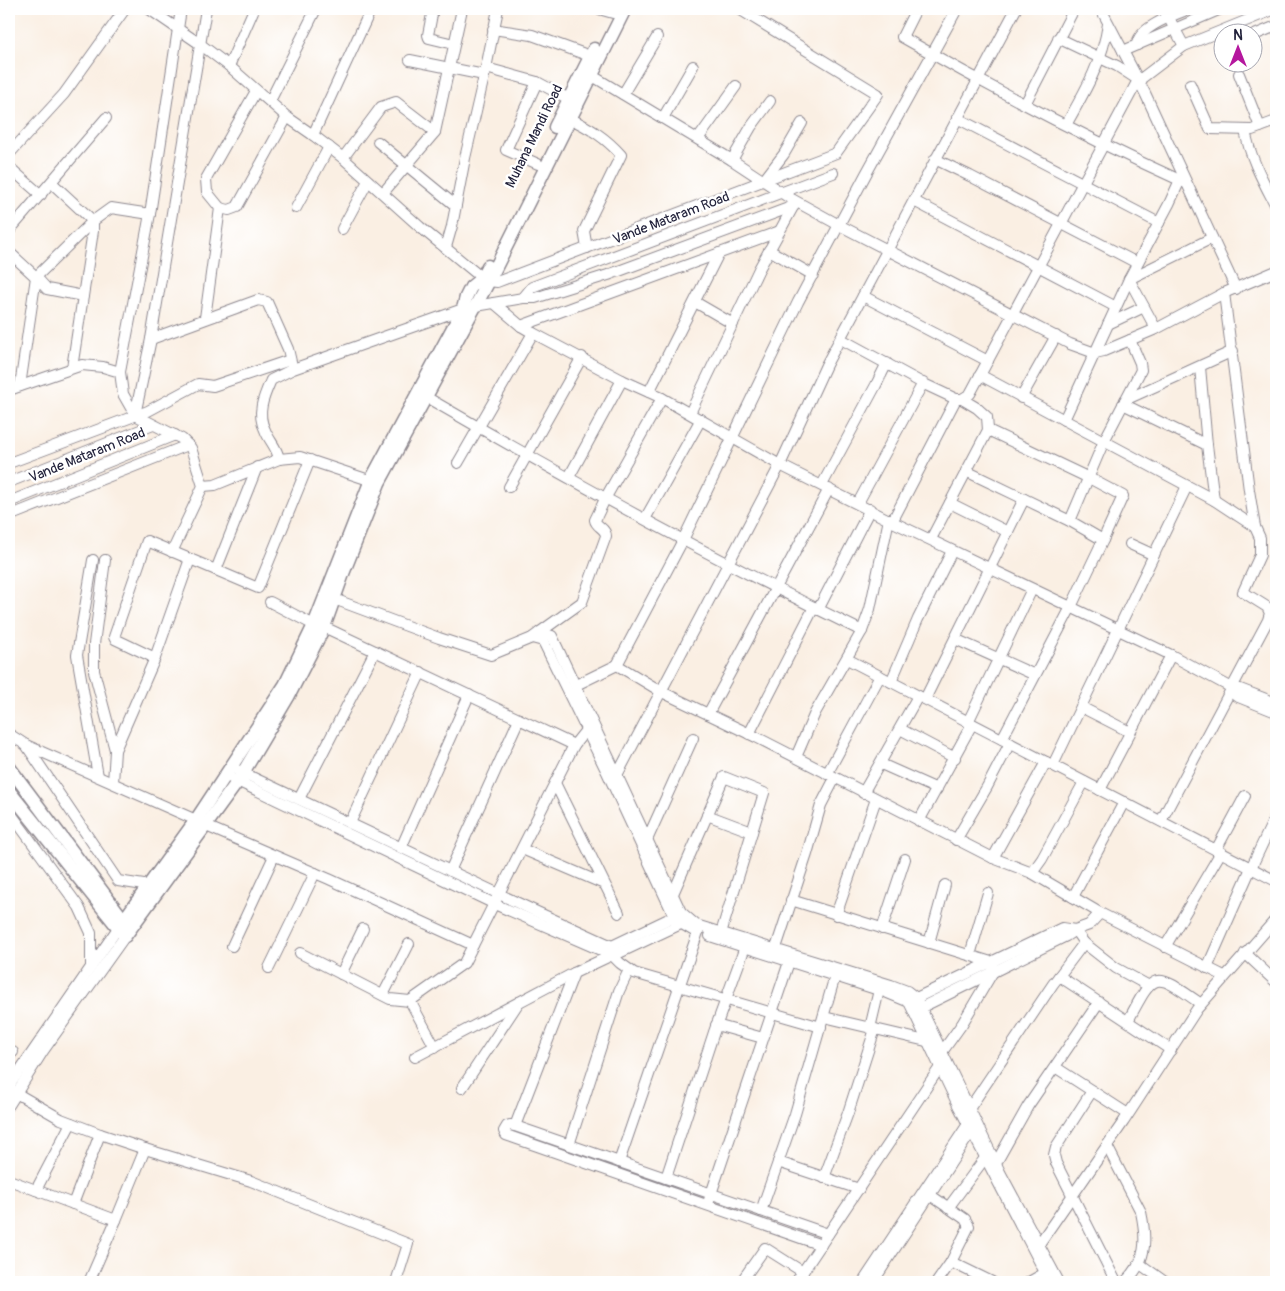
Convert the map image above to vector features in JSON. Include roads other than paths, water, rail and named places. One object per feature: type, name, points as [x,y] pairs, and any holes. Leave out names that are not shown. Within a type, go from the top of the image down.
[{"type":"main road","name":"Muhana Mandi Road","points":[[486,280],[569,99],[587,73],[590,56],[618,10]]},
{"type":"main road","points":[[125,928],[235,774],[334,599],[375,481],[426,397],[470,308],[466,297],[471,287],[486,280],[569,118],[587,73],[618,10]]},
{"type":"main road","points":[[319,626],[375,481],[470,308]]},
{"type":"main road","points":[[9,767],[125,928]]},
{"type":"main road","points":[[9,791],[94,899],[125,928]]},
{"type":"main road","points":[[125,928],[150,886],[201,823]]},
{"type":"street","points":[[9,154],[14,142],[64,94],[125,9]]},
{"type":"street","points":[[149,9],[229,66],[287,117],[343,158],[420,226],[486,280],[497,282],[836,153],[878,94],[739,9]]},
{"type":"street","points":[[172,552],[203,486],[188,444],[182,439],[135,415],[124,394],[120,372],[150,214],[181,9]]},
{"type":"street","points":[[135,415],[151,339],[206,9]]},
{"type":"street","points":[[229,66],[254,9]]},
{"type":"street","points":[[270,101],[316,9]]},
{"type":"street","points":[[313,135],[371,9]]},
{"type":"street","points":[[433,9],[429,38],[454,44]]},
{"type":"street","points":[[383,193],[435,132],[462,9]]},
{"type":"street","points":[[446,247],[498,9]]},
{"type":"street","points":[[599,9],[618,10]]},
{"type":"street","points":[[916,9],[902,36],[1025,104],[1183,182]]},
{"type":"street","points":[[576,686],[617,665],[684,540],[775,348],[839,225],[957,9]]},
{"type":"street","points":[[614,779],[662,692],[780,465],[812,394],[863,296],[1016,9]]},
{"type":"street","points":[[1025,104],[1074,9]]},
{"type":"street","points":[[1101,9],[1138,80],[1183,182],[1236,289]]},
{"type":"street","points":[[1137,45],[1137,39],[1141,34],[1166,13],[1189,9]]},
{"type":"street","points":[[1123,51],[1221,9]]},
{"type":"street","points":[[796,757],[815,713],[862,631],[870,609],[891,520],[959,399],[970,394],[1138,80],[1184,46],[1275,9]]},
{"type":"street","points":[[1166,13],[1170,30],[1184,46]]},
{"type":"street","points":[[1066,125],[1101,58],[1108,24]]},
{"type":"street","points":[[1262,32],[1276,26]]},
{"type":"street","points":[[493,30],[532,35],[590,56]]},
{"type":"street","points":[[623,94],[657,37]]},
{"type":"street","points":[[1058,38],[1101,58],[1138,80]]},
{"type":"street","points":[[410,60],[537,82],[569,99]]},
{"type":"street","points":[[663,118],[693,66]]},
{"type":"street","points":[[587,73],[732,160],[781,192],[795,204],[1056,336],[1095,353],[1156,329],[1224,293],[1276,271]]},
{"type":"street","points":[[1239,74],[1260,127]]},
{"type":"street","points":[[537,82],[506,150],[538,164]]},
{"type":"street","points":[[1190,84],[1210,129],[1252,130],[1276,121]]},
{"type":"street","points":[[698,139],[736,86]]},
{"type":"street","points":[[256,91],[206,179],[207,192],[220,208],[229,210],[237,207],[287,117]]},
{"type":"street","points":[[732,160],[770,101]]},
{"type":"street","points":[[343,158],[381,107],[396,102],[435,132]]},
{"type":"street","points":[[9,231],[106,118]]},
{"type":"street","points":[[569,118],[591,128],[610,142],[621,155],[584,231],[587,248]]},
{"type":"street","points":[[957,118],[1159,223]]},
{"type":"street","points":[[763,181],[784,154],[802,123]]},
{"type":"street","points":[[1245,130],[1248,148],[1276,206]]},
{"type":"street","points":[[378,142],[456,206]]},
{"type":"street","points":[[296,208],[329,147]]},
{"type":"street","points":[[935,159],[1137,263]]},
{"type":"street","points":[[9,167],[41,195]]},
{"type":"street","name":"Vande Mataram Road","points":[[523,298],[532,287],[833,173]]},
{"type":"street","points":[[342,229],[368,181]]},
{"type":"street","points":[[1064,420],[1137,263],[1183,182]]},
{"type":"street","points":[[52,183],[93,221],[72,368]]},
{"type":"street","points":[[914,201],[1116,307]]},
{"type":"street","points":[[690,413],[769,250],[795,204]]},
{"type":"street","name":"Vande Mataram Road","points":[[279,458],[277,449],[264,429],[261,404],[271,380],[292,365],[470,308],[523,298],[535,298],[608,275],[795,204]]},
{"type":"street","points":[[20,386],[36,277],[93,221],[111,208],[150,214]]},
{"type":"street","points":[[205,318],[220,208]]},
{"type":"street","points":[[521,326],[780,231]]},
{"type":"street","points":[[1129,279],[1212,238]]},
{"type":"street","points":[[769,250],[813,275]]},
{"type":"street","points":[[9,252],[47,289],[83,296]]},
{"type":"street","points":[[649,392],[719,253]]},
{"type":"street","points":[[1129,279],[1156,329]]},
{"type":"street","points":[[1161,821],[1270,613],[1267,607],[1243,592],[1260,555],[1260,538],[1255,526],[1249,490],[1233,351],[1224,293]]},
{"type":"street","points":[[863,296],[988,361]]},
{"type":"street","points":[[9,463],[148,411],[198,384],[213,386],[292,365],[281,333],[267,302],[263,300],[205,318],[151,339]]},
{"type":"street","points":[[695,302],[733,324]]},
{"type":"street","points":[[494,303],[521,326],[533,333],[582,357],[622,380],[662,398],[780,465],[989,569],[1171,655],[1232,688],[1240,689],[1276,703]]},
{"type":"street","points":[[1108,324],[1144,307]]},
{"type":"street","points":[[458,463],[533,333]]},
{"type":"street","points":[[1021,398],[1056,336]]},
{"type":"street","points":[[841,339],[923,383],[959,399],[984,413],[987,417],[988,430],[931,539]]},
{"type":"street","points":[[1070,521],[1090,478],[1104,441],[1140,370],[1140,363],[1130,340]]},
{"type":"street","points":[[1124,402],[1233,351]]},
{"type":"street","points":[[508,488],[582,357]]},
{"type":"street","points":[[708,714],[826,487],[886,363]]},
{"type":"street","points":[[9,390],[82,365],[103,367],[120,372]]},
{"type":"street","points":[[1200,367],[1214,500]]},
{"type":"street","points":[[980,375],[1214,500],[1255,526]]},
{"type":"street","points":[[569,477],[622,380]]},
{"type":"street","points":[[858,503],[923,383]]},
{"type":"street","points":[[426,397],[727,564],[862,631]]},
{"type":"street","points":[[334,599],[438,638],[491,655],[536,635],[577,607],[585,597],[606,536],[604,530],[595,522],[606,497],[662,398]]},
{"type":"street","points":[[1124,402],[1207,445]]},
{"type":"street","points":[[646,519],[701,419]]},
{"type":"street","name":"Vande Mataram Road","points":[[9,482],[153,424]]},
{"type":"street","points":[[956,840],[987,787],[1035,675],[1071,608],[1123,496],[1090,478],[988,430]]},
{"type":"street","name":"Vande Mataram Road","points":[[9,502],[176,436]]},
{"type":"street","points":[[9,516],[188,444]]},
{"type":"street","points":[[203,486],[215,484],[279,458],[300,456],[375,481]]},
{"type":"street","points":[[155,658],[114,637],[147,542],[258,588],[310,460]]},
{"type":"street","points":[[216,570],[257,467]]},
{"type":"street","points":[[966,471],[1070,521],[1102,540]]},
{"type":"street","points":[[992,858],[1081,707],[1187,486]]},
{"type":"street","points":[[863,793],[955,639],[1024,499]]},
{"type":"street","points":[[950,503],[1008,532]]},
{"type":"street","points":[[749,734],[870,510]]},
{"type":"street","points":[[1130,544],[1154,555]]},
{"type":"street","points":[[891,682],[918,619],[952,550]]},
{"type":"street","points":[[115,750],[155,658],[190,559]]},
{"type":"street","points":[[93,560],[77,655],[98,776]]},
{"type":"street","points":[[105,560],[94,644],[94,671],[115,750],[113,783]]},
{"type":"street","points":[[919,821],[954,758],[998,659],[1032,589]]},
{"type":"street","points":[[270,602],[574,745]]},
{"type":"street","points":[[536,635],[552,636],[576,686],[591,728]]},
{"type":"street","points":[[536,635],[543,641],[591,728],[681,918],[698,932],[906,1000],[914,1005],[926,1041],[942,1060]]},
{"type":"street","points":[[955,639],[1035,675]]},
{"type":"street","points":[[299,799],[375,651]]},
{"type":"street","points":[[1100,790],[1171,655]]},
{"type":"street","points":[[847,659],[1276,881]]},
{"type":"street","points":[[617,665],[662,692],[796,757],[956,840],[992,858],[1032,873],[1100,913],[1224,976]]},
{"type":"street","points":[[350,823],[421,672]]},
{"type":"street","points":[[776,948],[831,776],[880,676]]},
{"type":"street","points":[[1232,688],[1236,696],[1276,712]]},
{"type":"street","points":[[401,848],[469,695]]},
{"type":"street","points":[[1081,707],[1130,732]]},
{"type":"street","points":[[450,871],[520,719]]},
{"type":"street","points":[[300,953],[398,1001],[410,1001],[464,963],[574,745],[591,728]]},
{"type":"street","points":[[900,729],[954,758]]},
{"type":"street","points":[[9,734],[26,745],[473,945]]},
{"type":"street","points":[[647,840],[693,738]]},
{"type":"street","points":[[26,745],[118,881],[150,886]]},
{"type":"street","points":[[881,764],[937,789]]},
{"type":"street","points":[[235,774],[299,799],[612,950],[620,964],[634,973],[772,1013],[873,1028],[926,1041]]},
{"type":"street","points":[[235,774],[494,904],[619,953],[681,918]]},
{"type":"street","points":[[672,896],[724,777],[764,793],[721,933]]},
{"type":"street","points":[[614,779],[647,840],[681,918],[696,925],[776,948],[907,991],[972,1121],[1059,1282]]},
{"type":"street","points":[[1032,873],[1042,859],[1084,782]]},
{"type":"street","points":[[555,783],[619,913]]},
{"type":"street","points":[[1165,946],[1218,851],[1245,796]]},
{"type":"street","points":[[836,915],[876,799]]},
{"type":"street","points":[[1073,898],[1124,802]]},
{"type":"street","points":[[9,810],[79,907],[91,933],[91,967]]},
{"type":"street","points":[[708,815],[752,832]]},
{"type":"street","points":[[1207,968],[1250,868],[1276,815]]},
{"type":"street","points":[[522,849],[604,884]]},
{"type":"street","points":[[232,946],[274,856]]},
{"type":"street","points":[[882,929],[905,859]]},
{"type":"street","points":[[269,968],[315,873]]},
{"type":"street","points":[[929,943],[945,885]]},
{"type":"street","points":[[970,955],[988,893]]},
{"type":"street","points":[[790,900],[970,955],[992,966]]},
{"type":"street","points":[[914,1005],[1062,928],[1075,930],[1089,924],[1100,913]]},
{"type":"street","points":[[1039,1244],[1107,1146],[1201,1004],[1276,919]]},
{"type":"street","points":[[11,1089],[48,1044],[125,928]]},
{"type":"street","points":[[341,974],[364,929]]},
{"type":"street","points":[[1075,930],[1084,943],[1116,968],[1149,986]]},
{"type":"street","points":[[619,1162],[698,932]]},
{"type":"street","points":[[873,1282],[930,1195],[1059,976],[1084,943]]},
{"type":"street","points":[[383,995],[409,944]]},
{"type":"street","points":[[666,1178],[716,1025],[745,947]]},
{"type":"street","points":[[9,1106],[11,1089],[91,967],[109,950]]},
{"type":"street","points":[[415,1057],[574,973],[612,950]]},
{"type":"street","points":[[1245,953],[1276,982]]},
{"type":"street","points":[[707,1204],[789,962]]},
{"type":"street","points":[[796,1282],[859,1190],[942,1060],[992,966]]},
{"type":"street","points":[[569,1145],[619,991],[629,970]]},
{"type":"street","points":[[515,1126],[574,973]]},
{"type":"street","points":[[761,1211],[795,1114],[835,976]]},
{"type":"street","points":[[1059,976],[1171,1050]]},
{"type":"street","points":[[1128,1021],[1145,990],[1154,981],[1161,980],[1174,984],[1201,1004]]},
{"type":"street","points":[[824,1178],[848,1113],[873,1028],[879,990]]},
{"type":"street","points":[[410,1001],[435,1047]]},
{"type":"street","points":[[462,1088],[519,1002]]},
{"type":"street","points":[[996,1163],[1028,1106],[1099,1002]]},
{"type":"street","points":[[716,1025],[763,1038]]},
{"type":"street","points":[[1055,1067],[1128,1114]]},
{"type":"street","points":[[11,1089],[71,1123],[145,1149],[251,1181],[408,1244],[396,1282]]},
{"type":"street","points":[[1092,1091],[1056,1147],[1054,1155],[1056,1163],[1116,1282]]},
{"type":"street","points":[[972,1121],[985,1158],[1048,1278],[1029,1282]]},
{"type":"street","points":[[863,1282],[972,1121]]},
{"type":"street","points":[[36,1190],[71,1123]]},
{"type":"street","points":[[821,1245],[506,1135],[504,1131],[507,1126],[515,1126],[828,1234]]},
{"type":"street","points":[[73,1204],[100,1134]]},
{"type":"street","points":[[1107,1146],[1141,1212],[1144,1239],[1143,1254],[1140,1264],[1126,1282]]},
{"type":"street","points":[[89,1282],[145,1149]]},
{"type":"street","points":[[948,1208],[985,1158]]},
{"type":"street","points":[[778,1162],[859,1190]]},
{"type":"street","points":[[9,1180],[116,1220]]},
{"type":"street","points":[[930,1195],[965,1219],[969,1226],[951,1262],[937,1282]]},
{"type":"street","points":[[741,1282],[765,1248],[803,1272]]},
{"type":"street","points":[[951,1262],[992,1282]]},
{"type":"street","points":[[1140,1264],[1166,1282]]}]
